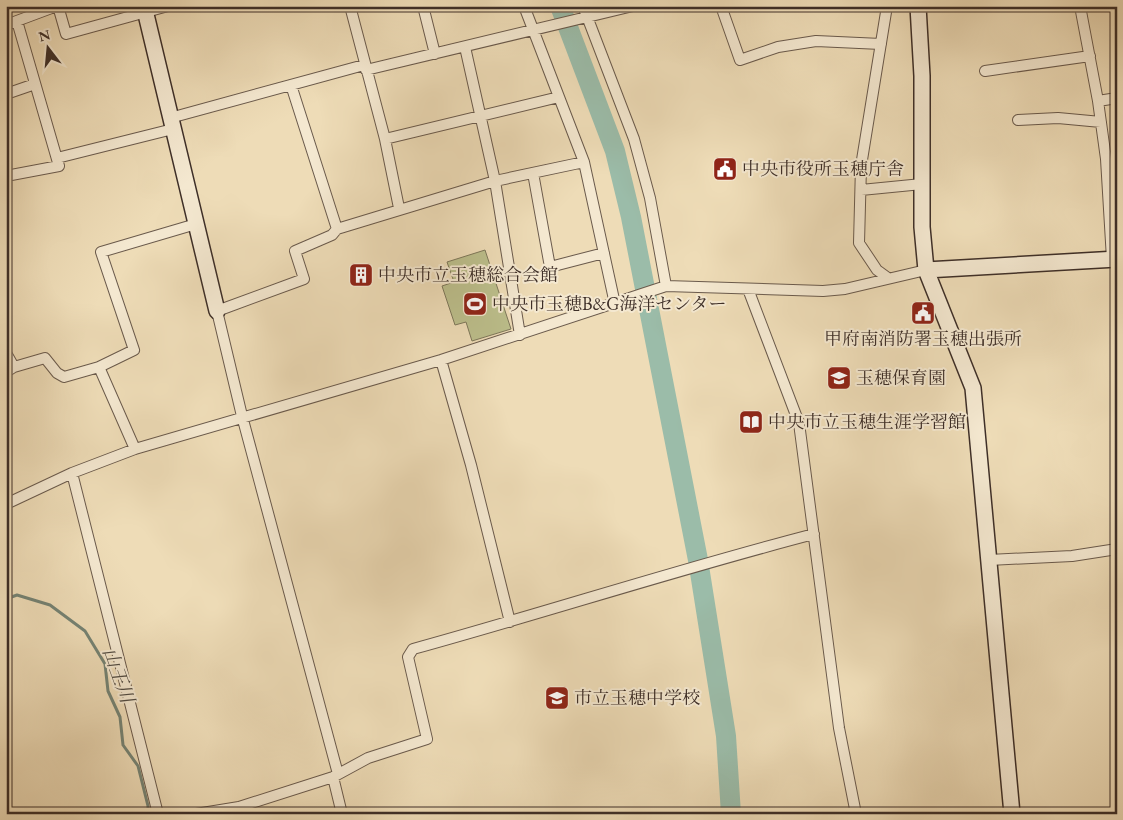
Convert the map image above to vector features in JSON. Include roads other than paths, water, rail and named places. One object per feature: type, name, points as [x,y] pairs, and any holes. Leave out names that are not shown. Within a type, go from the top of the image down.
[{"type":"street","points":[[6,25],[58,6],[66,34],[144,9],[168,6]]},
{"type":"street","points":[[350,6],[385,139],[399,208]]},
{"type":"street","points":[[423,6],[435,54]]},
{"type":"street","points":[[524,6],[584,162],[615,304]]},
{"type":"street","points":[[583,6],[634,139],[650,198],[666,286]]},
{"type":"street","points":[[57,158],[172,124],[292,85],[365,67],[435,54],[633,6]]},
{"type":"street","points":[[721,6],[740,60],[778,47],[816,41],[881,44]]},
{"type":"street","points":[[887,6],[861,166],[860,243],[877,270],[888,278]]},
{"type":"street","points":[[918,6],[922,76],[922,184],[926,270],[973,388],[1012,814]]},
{"type":"street","points":[[6,504],[72,473],[135,449],[242,416],[441,360],[666,286],[823,291],[845,289],[926,270],[1114,259],[1106,159],[1098,101],[1080,6]]},
{"type":"street","points":[[144,9],[242,416],[335,776],[342,814]]},
{"type":"street","points":[[6,176],[59,166],[17,21]]},
{"type":"street","points":[[465,47],[495,181],[520,335]]},
{"type":"street","points":[[985,71],[1090,56]]},
{"type":"street","points":[[6,94],[34,84]]},
{"type":"street","points":[[292,85],[337,229]]},
{"type":"street","points":[[385,139],[559,97]]},
{"type":"street","points":[[1098,101],[1117,98]]},
{"type":"street","points":[[1018,120],[1058,118],[1101,122]]},
{"type":"street","points":[[217,311],[304,279],[294,251],[332,235],[337,229],[399,208],[495,181],[584,162]]},
{"type":"street","points":[[533,173],[550,267],[604,253]]},
{"type":"street","points":[[861,190],[922,184]]},
{"type":"street","points":[[6,353],[10,369],[44,358],[56,373],[64,377],[99,367],[134,350],[101,252],[196,224]]},
{"type":"street","points":[[748,290],[799,423],[839,728],[856,814]]},
{"type":"street","points":[[441,360],[471,465],[510,622]]},
{"type":"street","points":[[99,367],[135,449]]},
{"type":"street","points":[[72,473],[158,814]]},
{"type":"street","points":[[196,814],[240,810],[335,776],[368,758],[428,739],[408,657],[412,649],[510,622],[685,568],[814,534]]},
{"type":"street","points":[[989,560],[1072,556],[1117,549]]},
{"type":"waterway","points":[[560,6],[615,151],[631,217],[698,560],[726,736],[731,814]]},
{"type":"waterway","name":"山王川","points":[[6,599],[17,595],[50,605],[85,631],[105,664],[108,691],[120,717],[123,745],[138,766],[148,806],[148,814]]},
{"type":"place","name":"中央市役所玉穂庁舎","points":[[725,169]]},
{"type":"place","name":"中央市立玉穂総合会館","points":[[361,275]]},
{"type":"place","name":"中央市玉穂B&G海洋センター","points":[[475,304]]},
{"type":"place","name":"甲府南消防署玉穂出張所","points":[[923,313]]},
{"type":"place","name":"玉穂保育園","points":[[839,378]]},
{"type":"place","name":"中央市立玉穂生涯学習館","points":[[751,422]]},
{"type":"place","name":"市立玉穂中学校","points":[[557,698]]}]
